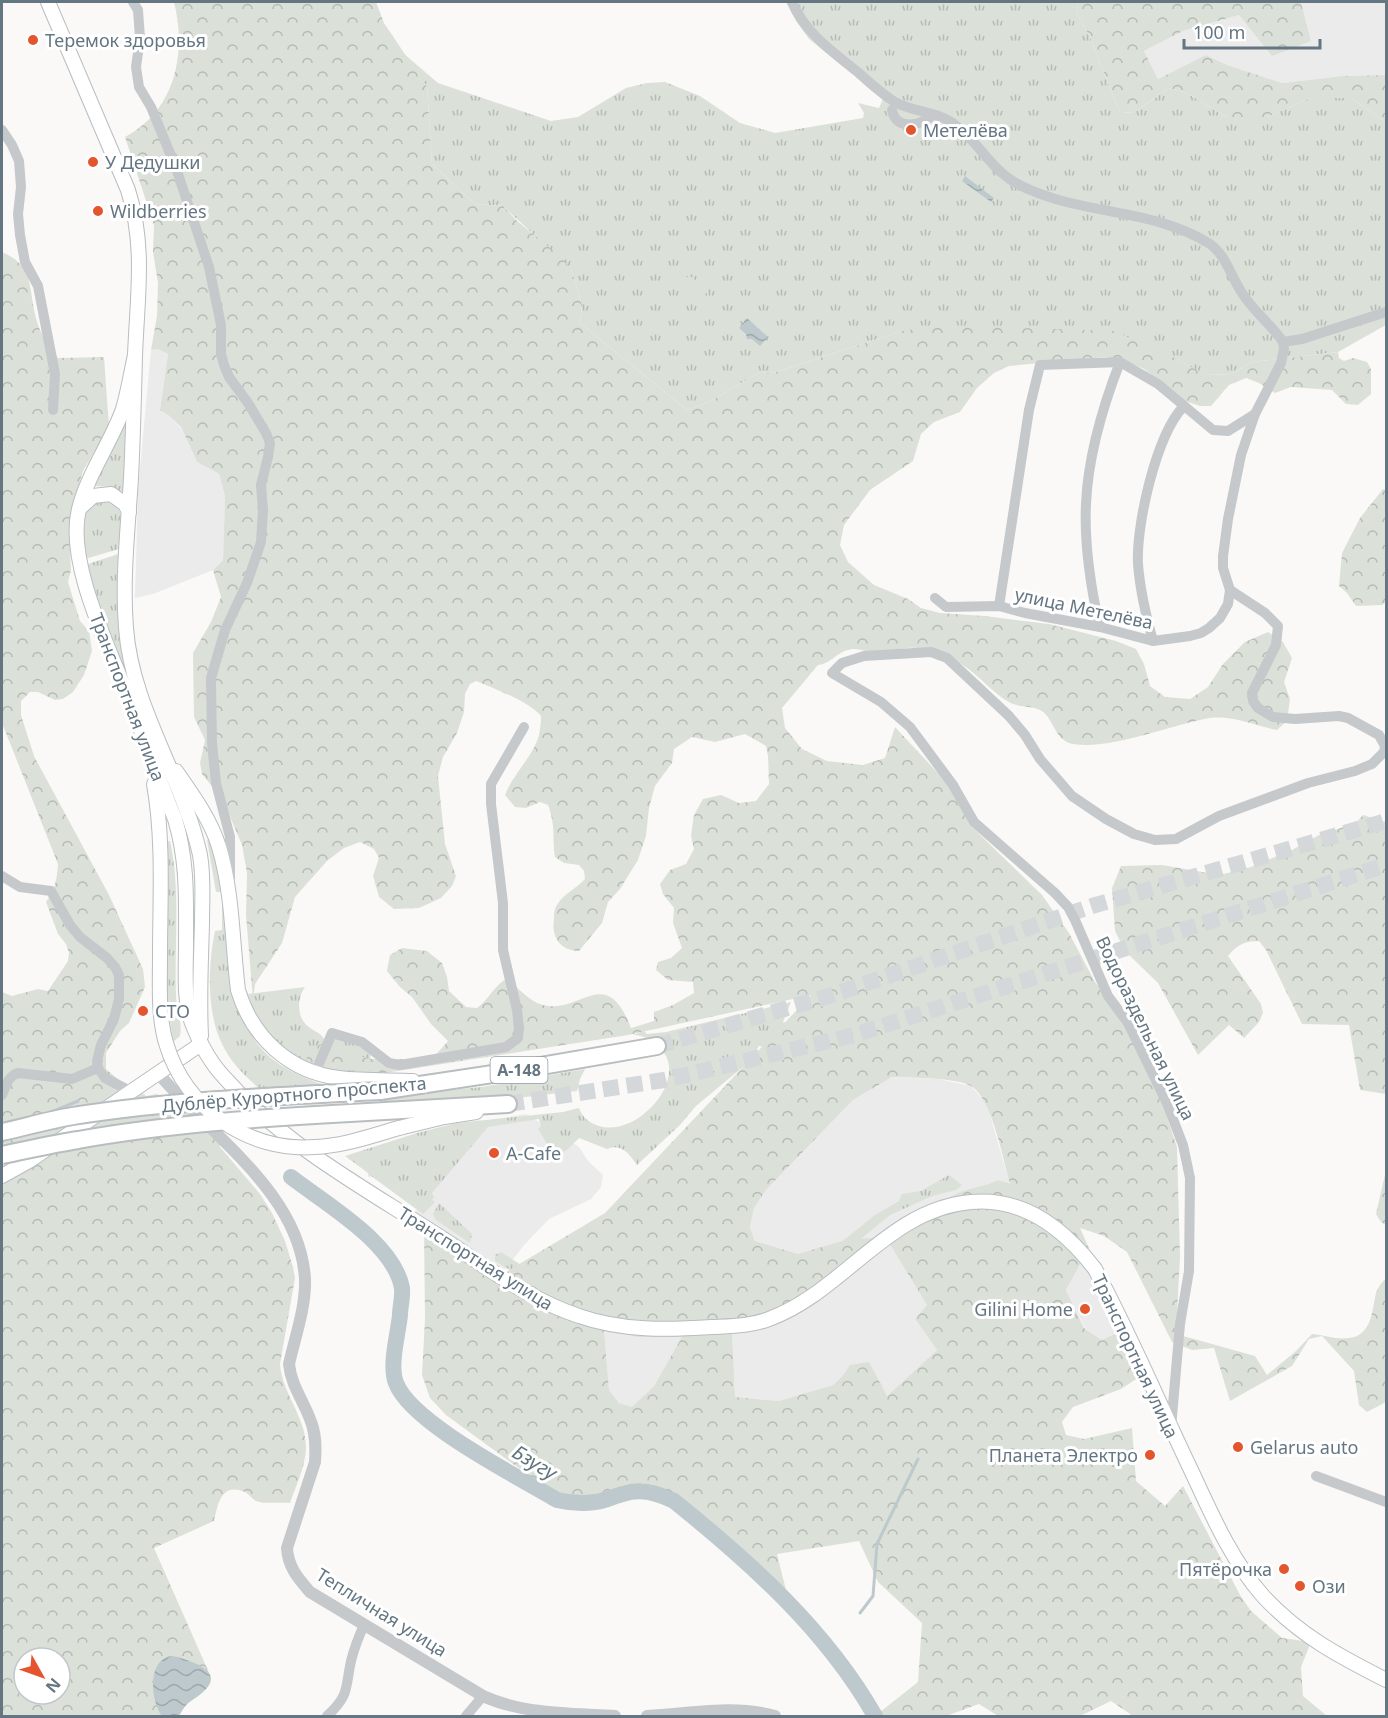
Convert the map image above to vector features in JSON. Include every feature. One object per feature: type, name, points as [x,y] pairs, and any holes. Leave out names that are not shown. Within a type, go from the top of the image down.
[{"type":"main road","name":"Транспортная улица","points":[[48,2],[128,190],[136,215],[140,279],[124,596],[126,632],[155,750]]},
{"type":"main road","name":"Транспортная улица","points":[[135,356],[123,409],[79,509],[77,531],[80,563],[102,631],[195,836],[203,879],[201,1044],[213,1064],[252,1106],[321,1160],[537,1298],[561,1311],[606,1324],[643,1329],[692,1329],[739,1326],[767,1320],[792,1309],[818,1291],[899,1228],[915,1218],[938,1209],[973,1202],[1003,1204],[1037,1215],[1070,1239],[1095,1269],[1206,1504],[1234,1556],[1263,1596],[1292,1623],[1327,1650],[1386,1680]]},
{"type":"main road","points":[[79,509],[93,496],[111,494],[125,504],[129,512]]},
{"type":"main road","name":"А-148","points":[[155,750],[195,799],[219,846],[230,889],[237,978],[242,1003],[259,1034],[274,1050],[291,1062],[315,1073],[341,1079],[430,1083]]},
{"type":"main road","name":"А-148","points":[[155,750],[161,848],[159,957],[161,1014],[165,1041],[172,1060],[192,1094],[230,1128],[280,1146],[297,1148],[333,1145],[508,1104]]},
{"type":"main road","points":[[2,1176],[29,1161],[201,1044]]},
{"type":"main road","name":"Дублёр Курортного проспекта","points":[[2,1132],[73,1116],[154,1106],[236,1098],[380,1091],[657,1046]]},
{"type":"main road","name":"Дублёр Курортного проспекта","points":[[2,1155],[78,1139],[255,1119],[508,1104]]},
{"type":"street","points":[[133,2],[138,10],[141,38],[136,67],[139,87],[151,107],[176,168],[209,267],[221,325],[221,354],[224,365],[270,443],[261,485],[261,542],[247,583],[225,630],[211,678],[212,743],[216,783],[230,837],[230,889]]},
{"type":"street","points":[[792,2],[800,19],[815,37],[894,106],[951,121],[1004,176],[1029,190],[1071,204],[1134,215],[1171,226],[1207,243],[1220,255],[1241,292],[1283,342],[1284,349],[1281,363],[1255,414],[1241,454],[1228,519],[1223,568],[1230,590]]},
{"type":"street","points":[[894,106],[894,118],[900,123],[919,124],[933,115]]},
{"type":"street","points":[[2,130],[9,139],[19,161],[20,235],[25,262],[38,286],[53,363],[55,374],[53,410]]},
{"type":"street","points":[[1283,342],[1302,339],[1386,312]]},
{"type":"street","points":[[999,606],[1029,410],[1040,365],[1071,362],[1120,362],[1158,384],[1213,430],[1222,432],[1233,429],[1255,414]]},
{"type":"street","points":[[1100,627],[1092,586],[1086,504],[1093,452],[1108,392],[1120,362]]},
{"type":"street","points":[[1153,641],[1142,594],[1138,563],[1141,525],[1160,448],[1174,416],[1183,407]]},
{"type":"street","name":"улица Метелёва","points":[[935,598],[946,607],[999,606],[1025,614],[1100,627],[1153,641],[1201,633],[1220,618],[1228,604],[1230,590]]},
{"type":"street","name":"Водораздельная улица","points":[[1171,1429],[1180,1324],[1189,1271],[1190,1178],[1182,1145],[1166,1101],[1128,1023],[1108,996],[1068,907],[974,822],[953,785],[910,727],[881,702],[832,673],[843,663],[864,656],[931,652],[947,657],[1009,716],[1025,735],[1040,759],[1072,796],[1106,819],[1134,834],[1155,840],[1176,839],[1219,816],[1308,783],[1355,771],[1372,764],[1384,752],[1385,746],[1379,735],[1343,717],[1295,719],[1273,717],[1258,708],[1253,701],[1252,693],[1276,645],[1278,626],[1265,613],[1230,590]]},
{"type":"street","points":[[315,1073],[332,1034],[362,1042],[385,1060],[400,1065],[506,1047],[518,1038],[517,1010],[503,951],[503,903],[491,804],[491,784],[524,727]]},
{"type":"street","points":[[2,876],[20,887],[51,891],[61,912],[75,931],[115,967],[120,983],[119,999],[114,1019],[98,1053],[98,1068],[105,1078],[132,1092]]},
{"type":"street","points":[[2,1095],[9,1080],[18,1073],[72,1078],[98,1068]]},
{"type":"street","name":"Тепличная улица","points":[[159,1074],[174,1093],[240,1156],[279,1207],[298,1243],[304,1269],[304,1300],[289,1364],[290,1375],[310,1418],[316,1448],[315,1462],[290,1536],[288,1558],[294,1573],[310,1592],[496,1702],[521,1708],[615,1716]]},
{"type":"street","points":[[1316,1476],[1386,1502]]},
{"type":"street","points":[[327,1716],[342,1699],[348,1686],[351,1661],[364,1624]]},
{"type":"street","points":[[466,1716],[483,1696]]},
{"type":"street","points":[[647,1716],[728,1709],[775,1716]]},
{"type":"shaded area","points":[[1301,2],[1386,2],[1386,75],[1343,76],[1282,83],[1227,65],[1206,55],[1158,79],[1144,51],[1183,31],[1239,15],[1311,41]]},
{"type":"shaded area","points":[[158,349],[168,354],[160,410],[181,428],[197,462],[219,474],[225,496],[223,560],[213,570],[153,594],[135,598],[138,491],[151,350]]},
{"type":"shaded area","points":[[892,1077],[938,1079],[971,1086],[987,1104],[1010,1185],[998,1180],[895,1237],[798,1254],[755,1241],[750,1227],[754,1208],[766,1190],[853,1100]]},
{"type":"shaded area","points":[[526,1114],[579,1147],[588,1161],[603,1175],[601,1187],[591,1199],[549,1219],[524,1245],[501,1275],[409,1221],[479,1122]]},
{"type":"shaded area","points":[[889,1243],[927,1305],[915,1319],[937,1350],[887,1396],[846,1370],[833,1385],[779,1401],[735,1397],[732,1331]]},
{"type":"shaded area","points":[[1089,1248],[1126,1328],[1102,1340],[1085,1328],[1066,1290]]},
{"type":"shaded area","points":[[604,1329],[637,1337],[683,1337],[654,1386],[632,1408],[619,1403],[609,1390]]},
{"type":"green space","points":[[174,2],[376,2],[384,23],[427,87],[432,164],[475,204],[503,206],[517,221],[560,256],[571,269],[582,305],[580,323],[687,410],[709,402],[760,372],[773,373],[899,332],[933,325],[1114,331],[1177,359],[1205,375],[1231,374],[1252,362],[1338,352],[1339,358],[1344,361],[1353,358],[1367,362],[1371,369],[1371,394],[1358,405],[1346,404],[1332,390],[1291,387],[1275,393],[1246,378],[1229,385],[1211,406],[1200,406],[1185,401],[1144,369],[1124,360],[1105,357],[1009,366],[994,373],[977,388],[960,412],[934,422],[921,434],[913,461],[870,490],[844,525],[840,545],[848,562],[874,585],[908,599],[921,608],[940,613],[1049,624],[1116,641],[1136,649],[1144,664],[1150,686],[1165,697],[1190,699],[1208,687],[1223,664],[1245,642],[1268,632],[1283,642],[1292,658],[1284,682],[1290,699],[1287,721],[1277,730],[1219,717],[1194,721],[1123,740],[1088,745],[1073,744],[1058,734],[1045,713],[1033,707],[1009,702],[953,659],[924,648],[881,653],[854,649],[843,652],[818,665],[782,708],[785,728],[802,749],[827,761],[863,765],[885,758],[895,727],[950,786],[970,825],[1042,895],[1069,933],[1095,982],[1124,1018],[1156,1085],[1177,1147],[1180,1257],[1176,1334],[1255,1356],[1267,1375],[1312,1334],[1344,1338],[1362,1333],[1370,1321],[1377,1291],[1386,1278],[1386,1402],[1367,1412],[1359,1405],[1354,1371],[1322,1336],[1309,1339],[1292,1366],[1230,1401],[1214,1348],[1192,1350],[1172,1342],[1127,1252],[1104,1236],[1080,1228],[1089,1248],[1066,1290],[1084,1328],[1102,1340],[1126,1328],[1147,1372],[1121,1389],[1073,1407],[1062,1422],[1066,1435],[1084,1439],[1132,1428],[1136,1481],[1165,1506],[1183,1486],[1240,1595],[1251,1611],[1282,1638],[1311,1642],[1301,1667],[1303,1696],[1327,1716],[1133,1716],[1111,1701],[1080,1716],[998,1716],[979,1704],[946,1716],[875,1716],[918,1682],[922,1623],[878,1582],[859,1541],[777,1554],[788,1598],[768,1572],[644,1483],[568,1504],[446,1415],[430,1398],[422,1375],[425,1319],[424,1226],[501,1275],[605,1213],[811,995],[628,1035],[378,1074],[301,1064],[319,1045],[328,1042],[339,1045],[348,1053],[371,1059],[432,1059],[448,1041],[387,971],[390,955],[402,948],[427,951],[442,963],[449,991],[466,1007],[477,1008],[504,980],[543,1005],[569,1004],[602,994],[612,998],[622,1008],[631,1028],[654,1021],[654,1012],[673,1005],[694,993],[693,982],[668,980],[656,970],[658,962],[671,958],[682,948],[673,923],[674,908],[663,894],[660,884],[670,870],[686,864],[694,849],[691,836],[694,815],[703,799],[721,795],[739,803],[756,801],[769,784],[768,756],[766,746],[745,734],[715,742],[692,737],[674,749],[672,763],[655,786],[649,808],[646,836],[638,860],[620,889],[608,902],[602,923],[579,951],[567,949],[558,942],[554,932],[554,912],[563,898],[585,879],[584,871],[579,865],[564,863],[555,857],[553,825],[548,805],[540,802],[526,808],[515,807],[505,795],[536,742],[541,716],[520,700],[476,681],[470,684],[465,694],[464,712],[457,733],[443,757],[438,776],[445,844],[456,876],[452,886],[441,898],[419,908],[394,909],[379,897],[373,876],[379,858],[374,849],[360,842],[344,848],[327,861],[295,897],[282,943],[255,984],[253,1000],[246,915],[247,873],[242,845],[223,800],[202,774],[200,763],[205,740],[194,717],[193,653],[211,622],[221,597],[213,570],[223,560],[225,496],[219,474],[197,462],[181,427],[160,410],[168,354],[158,349],[151,350],[157,316],[158,283],[153,252],[154,225],[125,137],[142,126],[156,112],[166,96],[177,60],[178,21]],"holes":[[[892,1077],[932,1078],[971,1086],[985,1103],[991,1116],[1010,1184],[998,1180],[963,1191],[932,1205],[895,1237],[849,1239],[798,1254],[755,1241],[750,1227],[754,1208],[766,1190],[853,1100]],[[889,1243],[927,1305],[915,1319],[937,1350],[887,1396],[869,1362],[850,1365],[833,1385],[779,1401],[735,1397],[732,1331],[841,1281]],[[604,1329],[637,1337],[682,1337],[654,1386],[632,1407],[619,1403],[609,1390]]]},
{"type":"green space","points":[[786,2],[1079,2],[1076,12],[1090,37],[1120,113],[1135,112],[1169,88],[1187,93],[1228,118],[1267,117],[1310,98],[1351,98],[1386,122],[1386,325],[1338,352],[1252,362],[1231,374],[1204,375],[1177,359],[899,332],[773,373],[760,372],[709,402],[687,410],[580,323],[582,305],[571,269],[503,206],[475,204],[432,164],[427,87],[403,53],[438,83],[551,121],[578,117],[626,88],[665,82],[700,96],[740,123],[775,133],[863,118],[864,113],[858,103],[879,108],[883,99],[809,39]]},
{"type":"green space","points":[[1079,2],[1301,2],[1311,41],[1272,56],[1239,15],[1183,31],[1144,51],[1158,79],[1206,55],[1227,65],[1282,83],[1343,76],[1386,75],[1386,122],[1351,98],[1310,98],[1267,117],[1247,121],[1228,118],[1187,93],[1169,88],[1135,112],[1120,113],[1090,37],[1076,12]]},
{"type":"green space","points":[[2,252],[13,258],[25,271],[40,329],[58,358],[104,357],[109,427],[83,471],[71,511],[69,530],[71,570],[68,582],[80,621],[89,631],[92,651],[84,675],[73,692],[63,699],[55,700],[38,692],[30,692],[21,701],[21,715],[34,756],[109,895],[143,969],[145,987],[129,1023],[120,1031],[106,1053],[106,1069],[125,1085],[136,1088],[146,1096],[157,1094],[192,1115],[220,1141],[220,1147],[260,1194],[272,1213],[285,1241],[295,1278],[280,1364],[285,1386],[303,1427],[306,1449],[302,1470],[290,1503],[260,1502],[245,1492],[231,1490],[222,1496],[214,1521],[154,1548],[210,1675],[206,1687],[188,1702],[179,1716],[2,1716],[2,992],[12,996],[38,989],[48,991],[68,961],[69,953],[66,944],[58,934],[46,902],[55,884],[58,864],[2,723]]},
{"type":"green space","points":[[689,275],[708,291],[701,299],[682,283]]},
{"type":"green space","points":[[127,416],[125,489],[121,492],[113,487],[94,486]]},
{"type":"green space","points":[[1383,489],[1386,490],[1386,602],[1382,605],[1356,606],[1339,586],[1342,553],[1360,518]]},
{"type":"green space","points":[[96,501],[107,502],[119,510],[122,523],[119,549],[85,559],[82,537],[84,512]]},
{"type":"green space","points":[[118,554],[117,610],[131,685],[85,565]]},
{"type":"green space","points":[[1363,815],[1386,822],[1386,1094],[1360,1090],[1349,1025],[1302,1024],[1266,950],[1259,941],[1241,944],[1228,956],[1261,1004],[1263,1013],[1259,1022],[1244,1038],[1229,1025],[1198,1055],[1158,983],[1125,951],[1115,931],[1112,888],[1121,866],[1162,865],[1220,875],[1251,867],[1292,850],[1319,835],[1356,823]]},
{"type":"green space","points":[[214,838],[252,1036],[273,1060],[321,1084],[262,1091],[235,1065],[217,1033],[211,1005],[210,974],[215,931],[222,930],[222,892],[216,892],[207,840]]},
{"type":"green space","points":[[170,841],[175,879],[176,995],[181,1026],[180,1036],[173,1042],[166,995],[163,842]]},
{"type":"green space","points":[[305,987],[299,1002],[300,1013],[305,1023],[324,1039],[305,1065],[267,1035],[254,1013],[248,994]]},
{"type":"green space","points":[[791,1002],[783,1022],[788,1024],[763,1047],[759,1046],[749,1062],[696,1106],[680,1125],[637,1165],[628,1154],[617,1147],[607,1149],[579,1138],[555,1157],[538,1129],[541,1126],[539,1119],[488,1127],[432,1193],[434,1197],[432,1200],[435,1202],[423,1214],[371,1176],[369,1177],[368,1173],[345,1156],[456,1123],[563,1112],[579,1108],[585,1118],[595,1125],[618,1127],[646,1112],[658,1100],[666,1086],[669,1072],[667,1058],[658,1046],[646,1038],[633,1035],[644,1031],[647,1034],[666,1032]]},
{"type":"green space","points":[[334,1038],[362,1046],[371,1054],[368,1071],[342,1072],[322,1069]]},
{"type":"green space","points":[[585,1069],[577,1091],[482,1102],[381,1105],[380,1096],[482,1087]]},
{"type":"green space","points":[[1386,1170],[1386,1225],[1376,1214]]},
{"type":"green space","points":[[949,1175],[962,1185],[956,1190],[932,1196],[890,1215],[835,1260],[537,1286],[495,1261],[495,1255],[501,1252],[543,1279],[818,1261],[875,1215],[899,1201],[902,1194],[921,1191]]},
{"type":"green space","points":[[439,1203],[472,1234],[470,1243],[436,1220],[433,1214]]},
{"type":"water","points":[[965,176],[994,198],[991,202],[962,181]]},
{"type":"water","points":[[747,318],[768,337],[760,346],[752,339],[747,339],[746,334],[739,328]]},
{"type":"water","points":[[173,1656],[204,1668],[211,1678],[209,1685],[187,1704],[179,1716],[162,1716],[155,1701],[153,1681],[158,1664]]},
{"type":"waterway","points":[[49,1113],[78,1101]]},
{"type":"waterway","name":"Бзугу","points":[[291,1177],[373,1240],[396,1271],[402,1291],[394,1376],[406,1399],[422,1415],[468,1448],[557,1500],[590,1503],[630,1492],[643,1491],[674,1501],[731,1549],[785,1600],[834,1655],[875,1716]]},
{"type":"waterway","points":[[860,1613],[873,1596],[877,1544],[918,1459]]},
{"type":"tunnel","points":[[657,1046],[832,995],[1092,906],[1386,821]]},
{"type":"tunnel","points":[[508,1104],[664,1080],[854,1035],[1386,865]]},
{"type":"place","name":"Теремок здоровья","points":[[33,40]]},
{"type":"place","name":"Метелёва","points":[[911,130]]},
{"type":"place","name":"У Дедушки","points":[[93,162]]},
{"type":"place","name":"Wildberries","points":[[98,211]]},
{"type":"place","name":"СТО","points":[[143,1011]]},
{"type":"place","name":"A-Cafe","points":[[494,1153]]},
{"type":"place","name":"Gilini Home","points":[[1085,1309]]},
{"type":"place","name":"Gelarus auto","points":[[1238,1447]]},
{"type":"place","name":"Планета Электро","points":[[1150,1455]]},
{"type":"place","name":"Пятёрочка","points":[[1284,1569]]},
{"type":"place","name":"Ози","points":[[1300,1586]]}]
